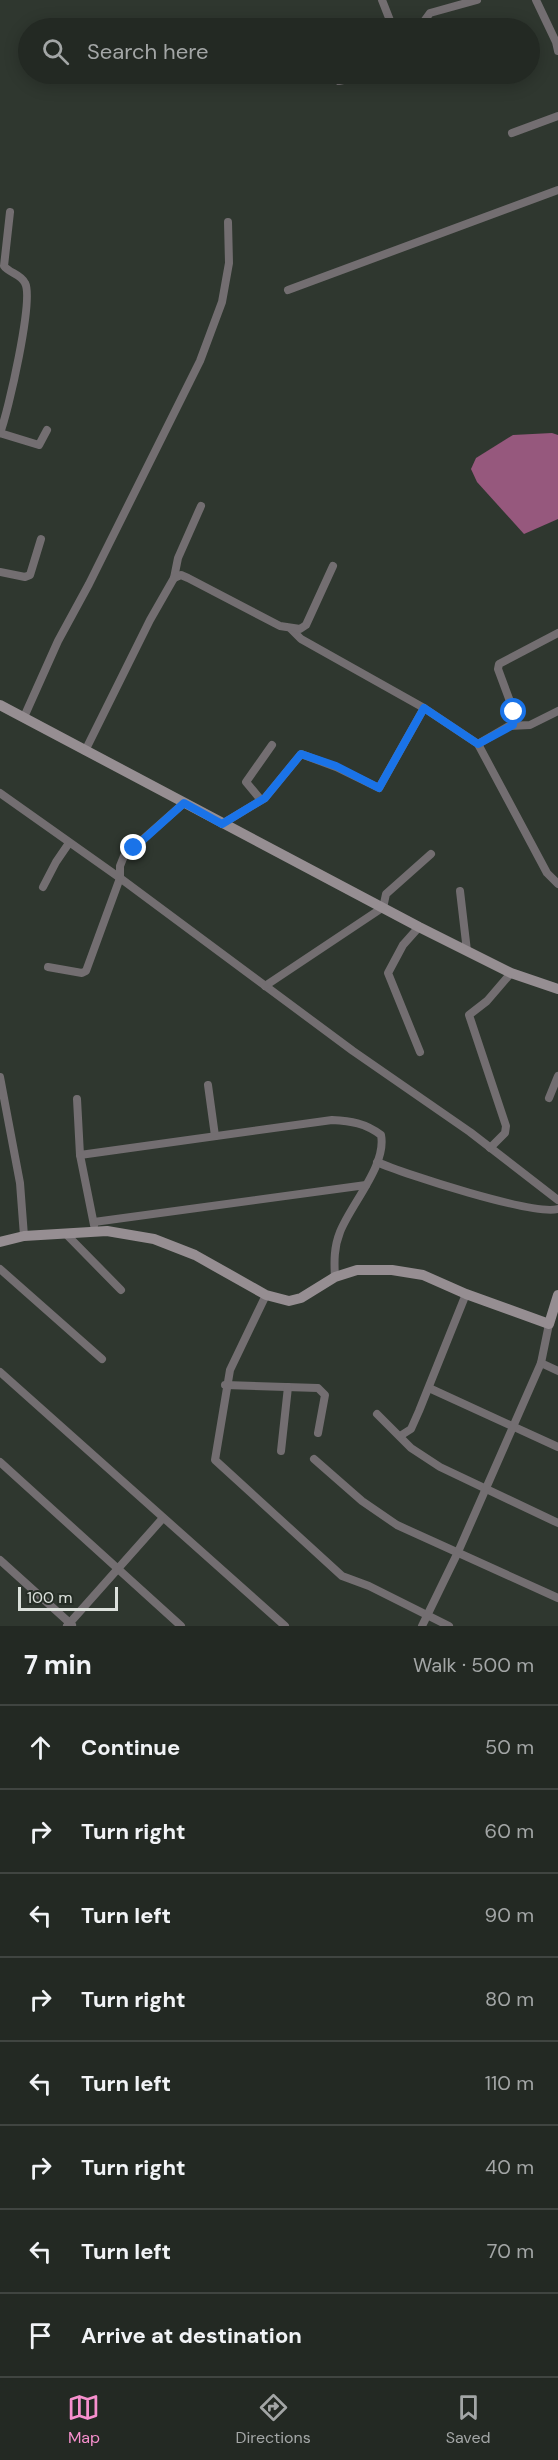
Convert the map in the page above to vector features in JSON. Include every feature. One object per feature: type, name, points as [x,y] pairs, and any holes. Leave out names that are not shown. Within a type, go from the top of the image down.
[{"type":"street","points":[[382,0],[389,18]]},
{"type":"street","points":[[426,18],[430,13],[455,2],[477,0]]},
{"type":"street","points":[[536,0],[557,42],[558,51]]},
{"type":"street","points":[[512,133],[558,116]]},
{"type":"street","points":[[288,290],[558,190]]},
{"type":"street","points":[[10,212],[4,266],[20,278],[26,287],[24,329],[10,398],[0,433],[39,445],[47,430]]},
{"type":"street","points":[[24,717],[58,641],[200,361],[222,302],[229,262],[228,222]]},
{"type":"street","points":[[85,751],[150,620],[174,578],[178,558],[201,506]]},
{"type":"street","points":[[0,572],[25,577],[30,575],[41,540]]},
{"type":"street","points":[[174,578],[181,575],[280,626],[300,629],[306,624],[333,566]]},
{"type":"street","points":[[291,629],[301,639],[424,708],[478,744],[547,873],[558,884]]},
{"type":"street","points":[[513,725],[514,712],[498,669],[499,664],[558,633]]},
{"type":"street","points":[[0,705],[419,927],[511,973],[558,988]]},
{"type":"street","points":[[222,824],[261,800],[301,754],[336,766],[379,788],[424,708]]},
{"type":"street","points":[[478,744],[513,725],[530,725],[558,711]]},
{"type":"street","points":[[261,800],[246,782],[272,745]]},
{"type":"street","points":[[0,793],[120,878],[558,1200]]},
{"type":"street","points":[[48,967],[82,973],[86,971],[120,878],[120,866],[124,856],[184,803]]},
{"type":"street","points":[[43,887],[69,843]]},
{"type":"street","points":[[265,986],[382,908],[390,890],[431,854]]},
{"type":"street","points":[[460,891],[468,951]]},
{"type":"street","points":[[419,927],[403,945],[388,973],[420,1052]]},
{"type":"street","points":[[490,1148],[505,1133],[506,1126],[469,1015],[487,1001],[511,973]]},
{"type":"street","points":[[549,1098],[558,1076]]},
{"type":"street","points":[[0,1077],[20,1183],[24,1236]]},
{"type":"street","points":[[208,1085],[215,1136]]},
{"type":"street","points":[[77,1099],[80,1155],[94,1227]]},
{"type":"street","points":[[80,1155],[332,1120],[362,1123],[381,1135],[382,1143],[377,1162],[337,1241],[335,1277]]},
{"type":"street","points":[[377,1162],[438,1183],[533,1209],[558,1209]]},
{"type":"street","points":[[0,1242],[24,1236],[66,1234],[94,1227],[366,1185]]},
{"type":"street","points":[[94,1227],[154,1239],[195,1255],[278,1300],[301,1298],[335,1277],[357,1270],[392,1270],[423,1275],[466,1294],[549,1324]]},
{"type":"street","points":[[66,1234],[121,1290]]},
{"type":"street","points":[[0,1269],[102,1359]]},
{"type":"street","points":[[266,1294],[239,1348],[225,1386],[215,1460],[342,1576],[395,1598],[426,1617],[449,1626]]},
{"type":"street","points":[[399,1436],[411,1429],[466,1294]]},
{"type":"street","points":[[422,1626],[458,1552],[541,1363],[558,1295]]},
{"type":"street","points":[[541,1363],[558,1371]]},
{"type":"street","points":[[0,1372],[285,1626]]},
{"type":"street","points":[[225,1386],[318,1388],[325,1395],[318,1433]]},
{"type":"street","points":[[281,1451],[288,1387]]},
{"type":"street","points":[[429,1388],[558,1447]]},
{"type":"street","points":[[377,1414],[420,1455],[484,1490],[558,1523]]},
{"type":"street","points":[[314,1459],[379,1514],[558,1598]]},
{"type":"street","points":[[0,1462],[182,1626]]},
{"type":"street","points":[[0,1560],[70,1625],[163,1518]]},
{"type":"shaded area","points":[[552,433],[558,435],[558,519],[524,534],[477,482],[471,469],[476,458],[513,435]]},
{"type":"route","points":[[134,848],[184,803],[222,824],[265,798],[296,756],[301,754],[336,766],[379,788],[424,708],[478,744],[513,725],[514,712]]}]
